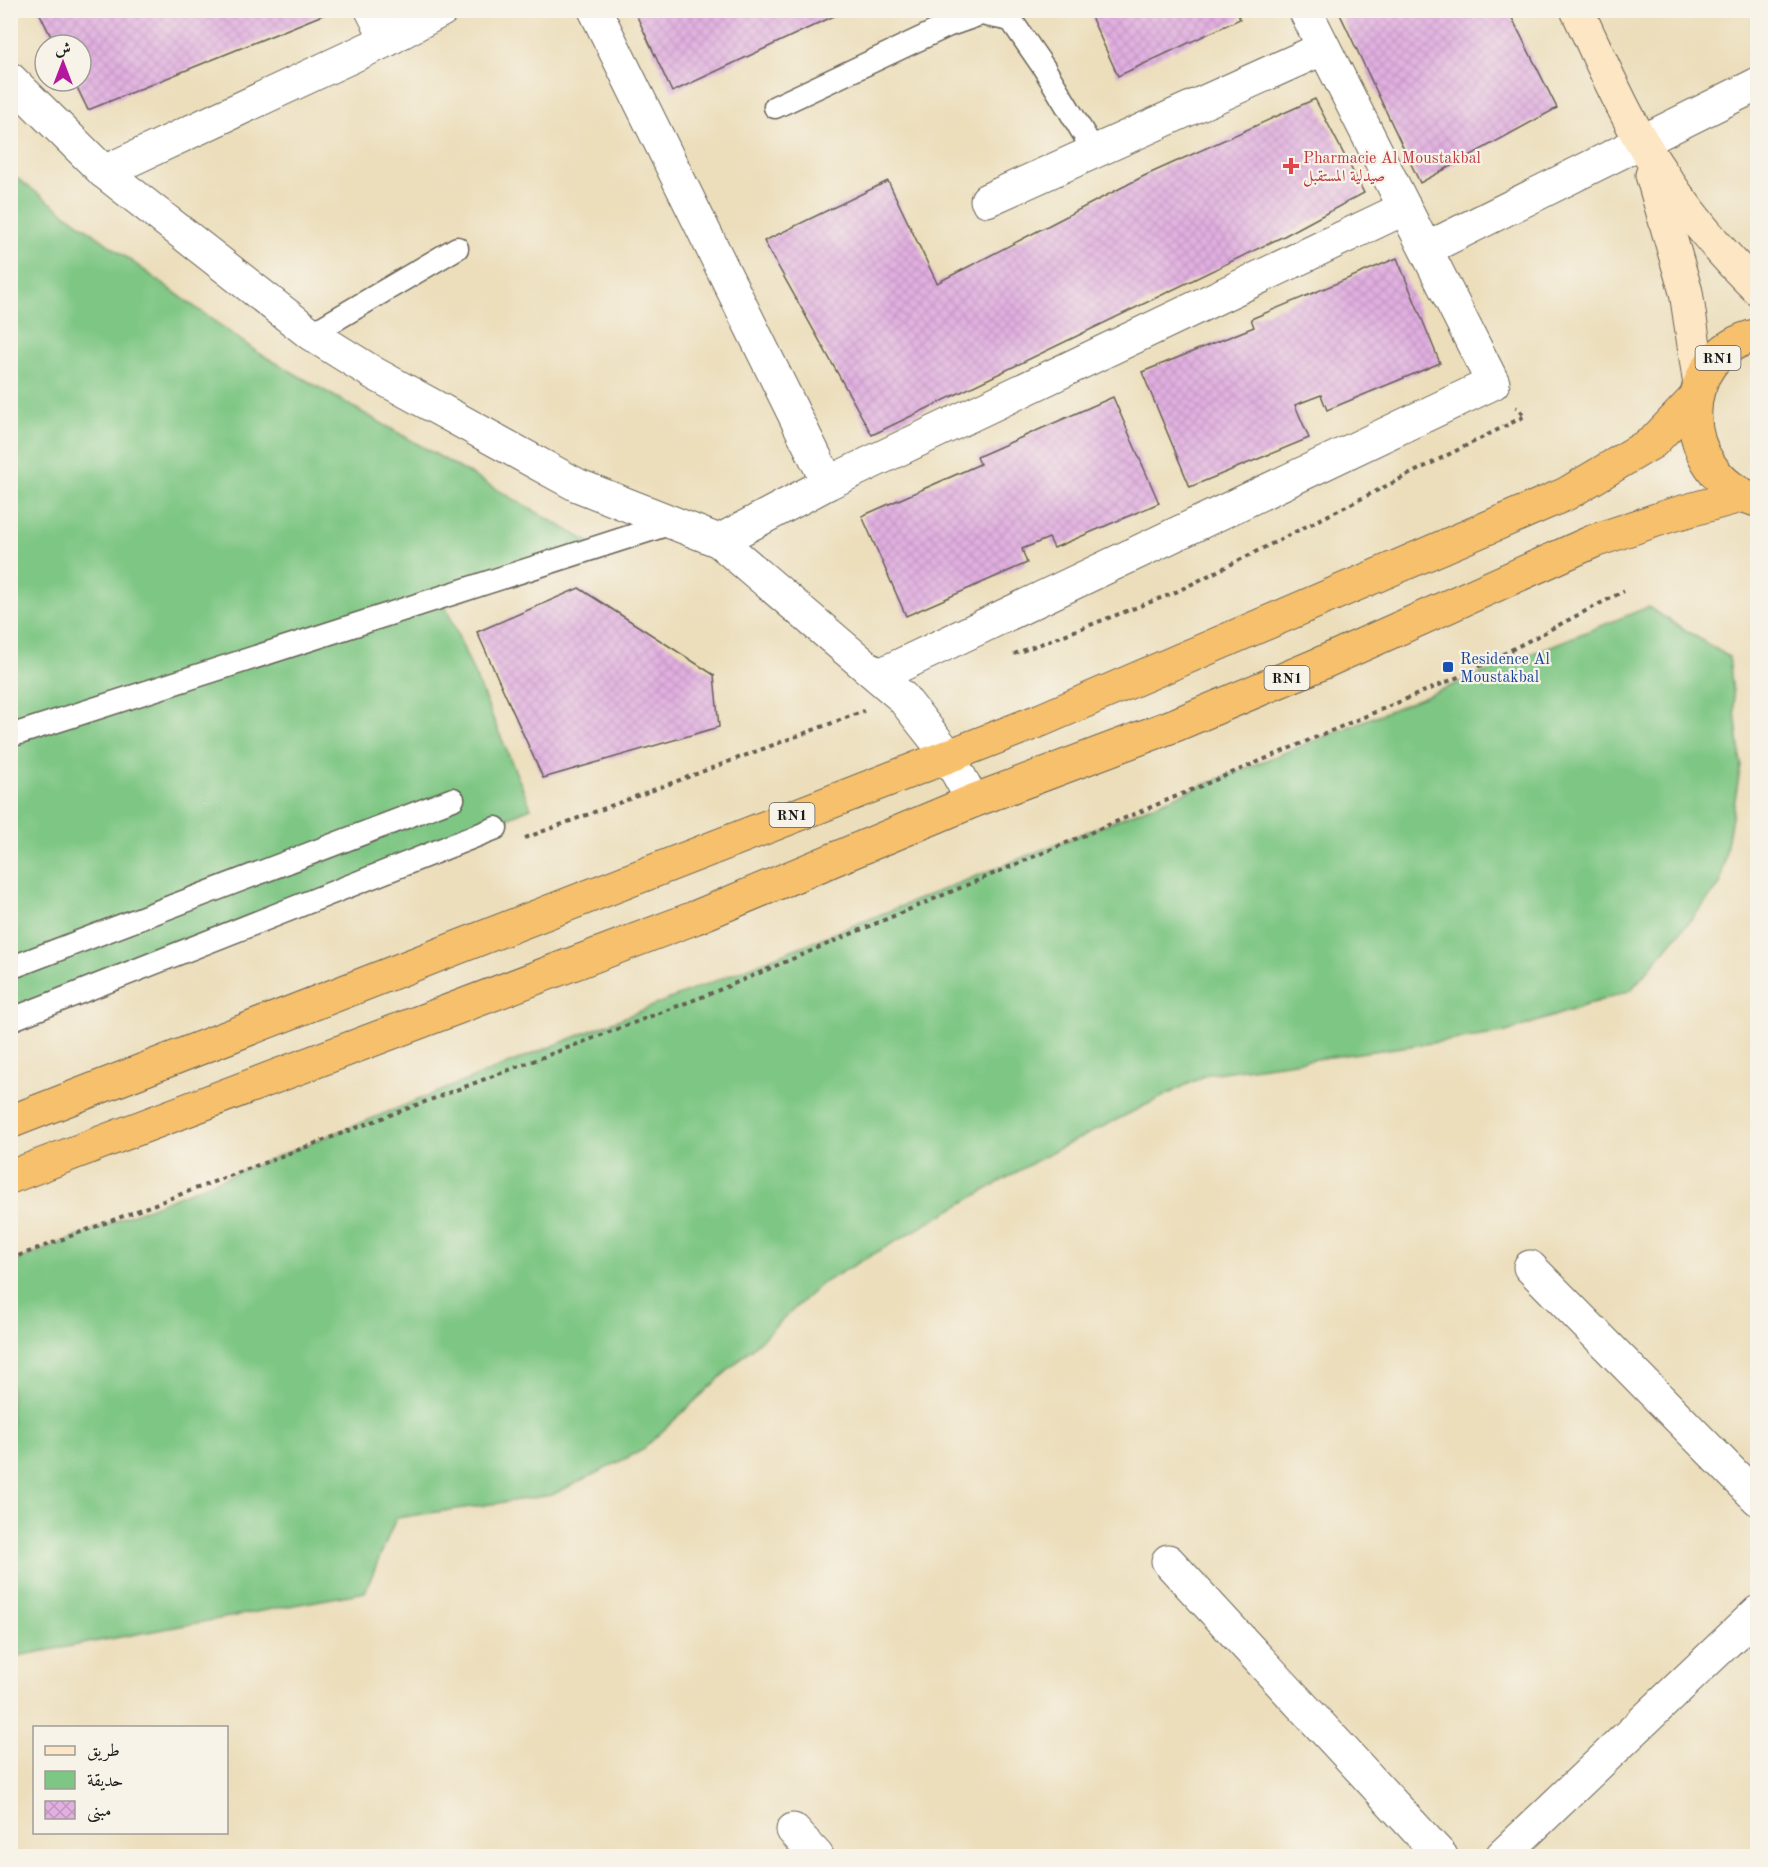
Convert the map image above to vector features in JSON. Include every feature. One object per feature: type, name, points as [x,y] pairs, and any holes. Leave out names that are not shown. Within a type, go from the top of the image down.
[{"type":"highway","name":"RN1","points":[[1751,498],[1716,475],[1701,452],[1694,425],[1698,391],[1706,372],[1724,352],[1747,337],[1758,335]]},
{"type":"highway","name":"RN1","points":[[10,1122],[948,754],[1041,720],[1566,494],[1653,442],[1698,391]]},
{"type":"highway","name":"RN1","points":[[10,1177],[694,918],[973,801],[1175,725],[1315,666],[1594,541],[1668,516],[1751,498]]},
{"type":"street","points":[[372,10],[387,40]]},
{"type":"street","points":[[104,172],[387,40],[442,10]]},
{"type":"street","points":[[596,10],[828,483]]},
{"type":"street","points":[[891,686],[1493,383],[1305,10]]},
{"type":"street","points":[[1577,10],[1642,141],[1700,226],[1758,289]]},
{"type":"street","points":[[987,200],[1324,48]]},
{"type":"street","points":[[10,79],[104,172],[311,334],[375,374],[577,485],[719,541],[891,686],[948,754],[973,801]]},
{"type":"street","points":[[1426,249],[1758,84]]},
{"type":"street","points":[[1642,141],[1686,292],[1698,391]]},
{"type":"street","points":[[719,541],[828,483],[1405,208]]},
{"type":"street","points":[[1530,1268],[1758,1499]]},
{"type":"street","points":[[1168,1561],[1441,1857]]},
{"type":"street","points":[[1502,1857],[1758,1612]]},
{"type":"street","points":[[793,1830],[817,1857]]},
{"type":"lane","points":[[775,107],[948,26],[981,14],[1011,21],[1044,68],[1094,152]]},
{"type":"lane","points":[[311,334],[457,248]]},
{"type":"lane","points":[[10,735],[672,523]]},
{"type":"lane","points":[[10,968],[453,799]]},
{"type":"lane","points":[[10,1020],[496,828]]},
{"type":"path","points":[[1011,655],[1174,593],[1525,416]]},
{"type":"path","points":[[10,1259],[707,995],[1463,675],[1624,591]]},
{"type":"path","points":[[521,840],[891,686]]},
{"type":"green space","points":[[11,174],[257,352],[608,553],[445,605],[531,808],[11,1021]]},
{"type":"green space","points":[[1648,607],[1729,657],[1741,765],[1720,885],[1631,990],[1503,1033],[1208,1074],[1050,1153],[821,1284],[641,1451],[552,1495],[396,1518],[365,1592],[11,1657],[11,1263]]},
{"type":"building","points":[[38,10],[329,10],[330,12],[88,110],[80,93],[93,93],[93,33],[49,33]]},
{"type":"building","points":[[634,10],[847,10],[672,92]]},
{"type":"building","points":[[1088,10],[1236,10],[1240,19],[1118,76]]},
{"type":"building","points":[[1338,10],[1508,10],[1557,108],[1420,183]]},
{"type":"building","points":[[1315,99],[1364,193],[1284,236],[872,435],[764,241],[888,181],[937,283],[1144,176]]},
{"type":"building","points":[[1397,258],[1440,363],[1327,410],[1321,395],[1295,405],[1309,438],[1190,487],[1142,372],[1254,327],[1251,319]]},
{"type":"building","points":[[1113,397],[1159,503],[1054,548],[1049,538],[1022,549],[1027,563],[906,616],[862,516],[980,464],[977,457]]},
{"type":"building","points":[[579,588],[714,675],[719,727],[543,778],[477,632]]},
{"type":"place","name":"Pharmacie Al Moustakbal صيدلية المستقبل","points":[[1291,166]]},
{"type":"place","name":"Residence Al Moustakbal","points":[[1448,667]]}]
